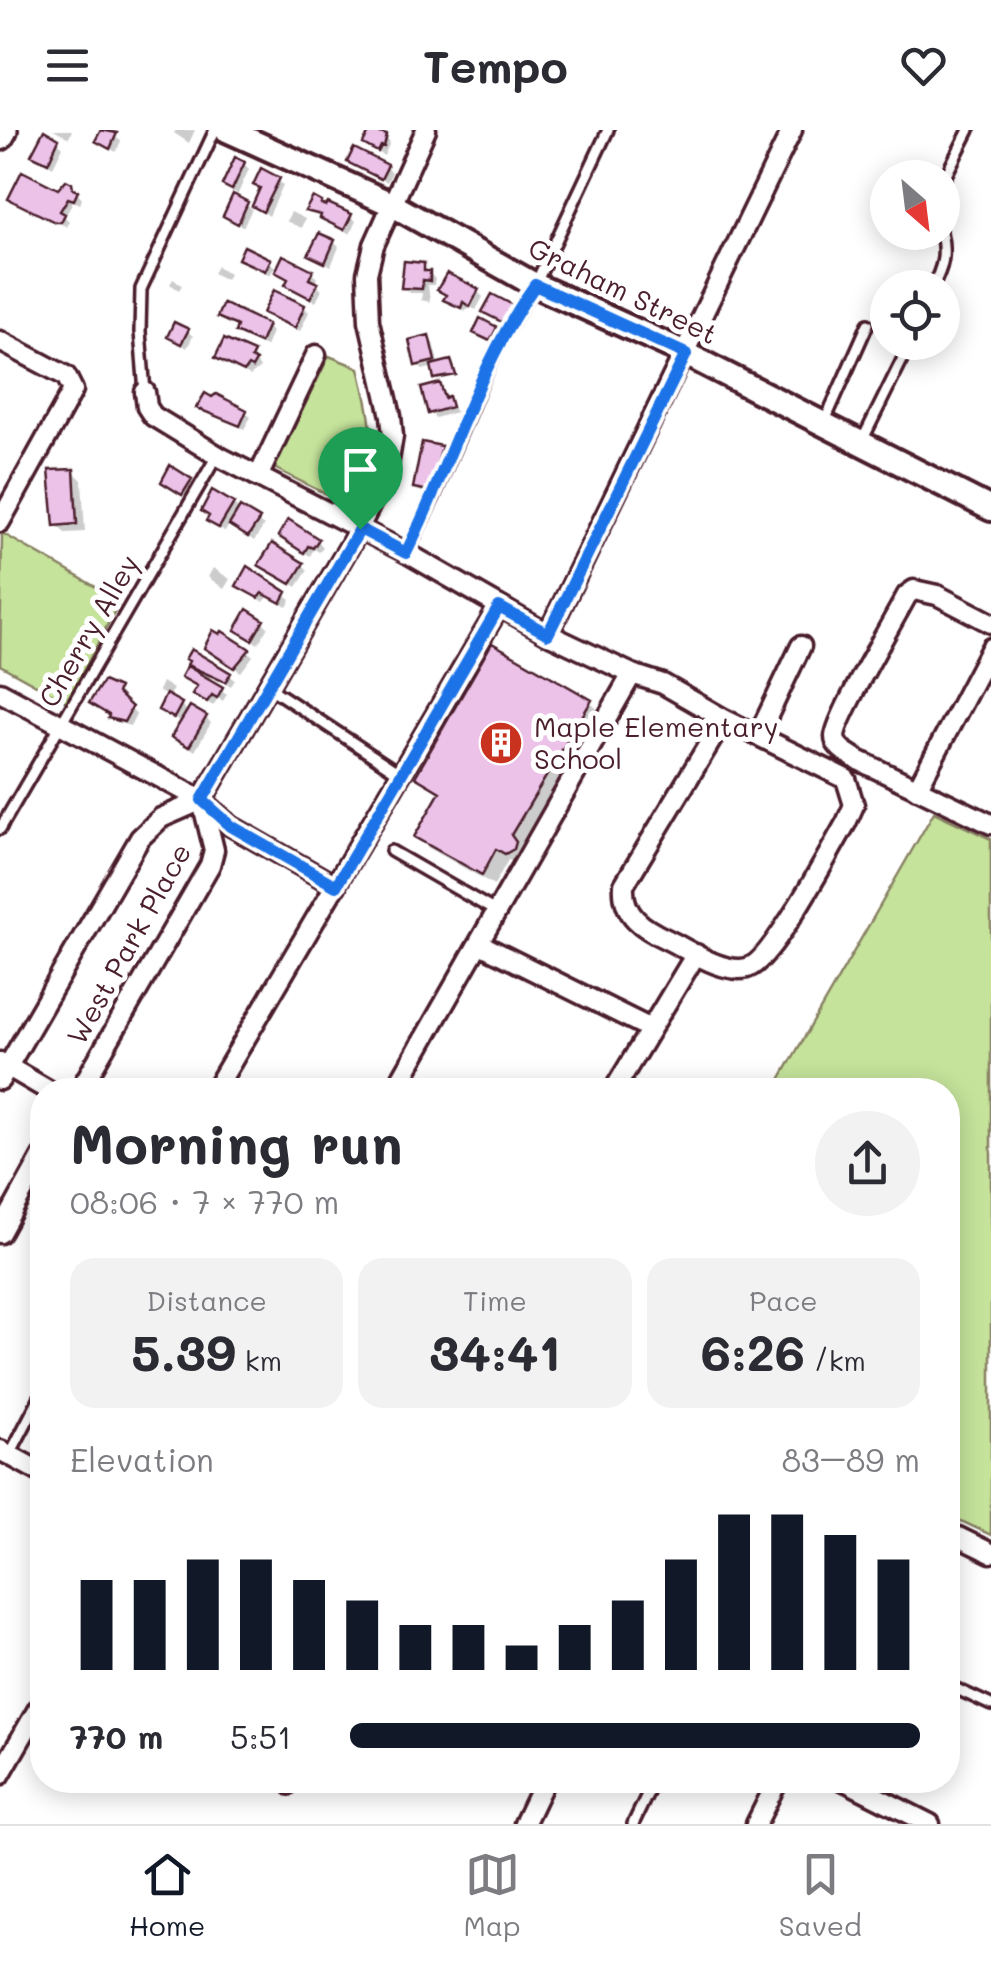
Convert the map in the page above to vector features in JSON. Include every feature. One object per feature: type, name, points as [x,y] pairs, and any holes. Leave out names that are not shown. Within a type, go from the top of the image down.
[{"type":"main road","points":[[0,138],[4,130]]},
{"type":"street","name":"Graham Street","points":[[227,130],[391,204],[535,285],[686,354],[860,445],[990,507]]},
{"type":"street","points":[[202,800],[360,529],[387,472],[392,416],[370,321],[368,274],[374,245],[426,130]]},
{"type":"street","points":[[548,634],[792,130]]},
{"type":"street","points":[[0,341],[66,376],[73,397],[0,522]]},
{"type":"street","points":[[258,477],[316,355]]},
{"type":"street","points":[[146,392],[147,407],[153,416],[220,457],[406,553],[548,634],[662,684],[846,779],[853,792],[854,806],[764,958],[750,968],[738,969],[646,930],[623,900],[624,884],[724,719]]},
{"type":"street","points":[[991,622],[936,595],[914,590],[907,595],[843,715],[835,738],[838,746],[875,770],[991,824]]},
{"type":"street","points":[[222,1078],[499,607]]},
{"type":"street","points":[[759,734],[801,646]]},
{"type":"street","points":[[917,789],[991,648]]},
{"type":"street","points":[[402,1078],[632,674]]},
{"type":"street","points":[[0,692],[202,800],[231,826],[336,886]]},
{"type":"street","name":"West Park Place","points":[[3,1069],[140,838],[160,818],[202,800],[214,850],[210,865],[87,1078]]},
{"type":"street","points":[[480,944],[651,1029]]},
{"type":"street","points":[[621,1078],[696,954]]},
{"type":"street","points":[[3,1069],[30,1082]]},
{"type":"street","points":[[0,1233],[30,1179]]},
{"type":"street","points":[[3,1452],[30,1467]]},
{"type":"street","points":[[960,1538],[991,1552]]},
{"type":"street","points":[[0,1775],[8,1745],[30,1717]]},
{"type":"street","points":[[524,1824],[539,1793]]},
{"type":"street","points":[[756,1824],[772,1793]]},
{"type":"street","points":[[869,1793],[930,1824]]},
{"type":"lane","points":[[146,392],[140,332],[142,289],[215,130]]},
{"type":"lane","points":[[406,553],[499,344],[535,285],[608,130]]},
{"type":"lane","points":[[954,160],[969,130]]},
{"type":"lane","points":[[822,425],[868,324]]},
{"type":"lane","points":[[860,445],[901,360]]},
{"type":"lane","name":"Cherry Alley","points":[[0,830],[214,461],[220,457]]},
{"type":"lane","points":[[267,686],[402,775]]},
{"type":"lane","points":[[392,852],[498,913]]},
{"type":"lane","points":[[3,1452],[30,1411]]},
{"type":"lane","points":[[960,1692],[991,1706]]},
{"type":"lane","points":[[634,1824],[648,1793]]},
{"type":"green space","points":[[329,356],[359,368],[368,407],[370,454],[350,506],[274,468]]},
{"type":"green space","points":[[2,533],[120,601],[67,702],[0,665]]},
{"type":"green space","points":[[934,812],[991,839],[991,1535],[960,1521],[960,1078],[781,1078]]},
{"type":"building","points":[[44,130],[59,139],[48,163],[31,155]]},
{"type":"building","points":[[101,130],[117,133],[110,149],[95,141]]},
{"type":"building","points":[[370,130],[387,135],[378,152],[363,144]]},
{"type":"building","points":[[354,148],[388,165],[381,179],[347,162]]},
{"type":"building","points":[[235,157],[245,162],[232,190],[222,185]]},
{"type":"building","points":[[261,168],[280,178],[263,212],[252,206],[260,188],[253,185]]},
{"type":"building","points":[[22,171],[58,189],[66,180],[72,183],[78,191],[74,200],[68,198],[60,211],[65,214],[61,222],[8,199]]},
{"type":"building","points":[[233,194],[248,202],[238,224],[223,216]]},
{"type":"building","points":[[313,197],[321,204],[328,203],[352,214],[344,230],[320,218],[321,215],[305,211]]},
{"type":"building","points":[[319,233],[335,240],[325,263],[308,255]]},
{"type":"building","points":[[244,246],[271,259],[265,271],[238,259]]},
{"type":"building","points":[[283,255],[313,270],[309,279],[318,283],[310,298],[285,285],[288,279],[275,272]]},
{"type":"building","points":[[404,261],[424,263],[424,271],[430,271],[430,281],[423,280],[422,289],[401,288]]},
{"type":"building","points":[[447,273],[479,289],[470,307],[463,302],[461,308],[443,300],[446,295],[437,290]]},
{"type":"building","points":[[274,290],[305,305],[295,328],[263,313]]},
{"type":"building","points":[[492,294],[515,306],[506,324],[482,312]]},
{"type":"building","points":[[223,303],[268,324],[260,343],[235,332],[237,326],[217,317]]},
{"type":"building","points":[[480,318],[497,327],[490,341],[473,333]]},
{"type":"building","points":[[174,322],[189,329],[181,344],[167,337]]},
{"type":"building","points":[[429,335],[435,361],[415,366],[409,340]]},
{"type":"building","points":[[224,339],[254,352],[251,358],[256,361],[252,368],[248,366],[244,372],[215,358]]},
{"type":"building","points":[[451,360],[456,375],[434,379],[431,365]]},
{"type":"building","points":[[440,383],[452,407],[428,414],[421,388]]},
{"type":"building","points":[[205,393],[212,397],[216,394],[247,410],[240,426],[196,408]]},
{"type":"building","points":[[422,442],[442,446],[430,491],[413,488]]},
{"type":"building","points":[[170,465],[192,479],[182,495],[161,482]]},
{"type":"building","points":[[74,469],[77,524],[54,526],[49,470]]},
{"type":"building","points":[[212,490],[234,503],[219,528],[206,521],[209,516],[201,511]]},
{"type":"building","points":[[240,507],[260,519],[248,537],[229,525]]},
{"type":"building","points":[[288,519],[319,539],[313,548],[308,546],[304,553],[278,536]]},
{"type":"building","points":[[272,543],[304,563],[291,584],[258,565]]},
{"type":"building","points":[[247,566],[287,592],[281,603],[262,593],[258,598],[236,586]]},
{"type":"building","points":[[247,609],[264,620],[252,640],[235,630]]},
{"type":"building","points":[[213,630],[220,634],[222,631],[250,649],[234,668],[204,648]]},
{"type":"building","name":"Maple Elementary School","points":[[492,643],[592,700],[511,835],[516,842],[514,849],[505,854],[496,849],[482,875],[414,837],[440,792],[415,777]]},
{"type":"building","points":[[191,649],[231,673],[225,682],[187,665],[189,661],[185,659]]},
{"type":"building","points":[[187,666],[223,687],[217,698],[212,695],[207,702],[192,694],[197,686],[181,677]]},
{"type":"building","points":[[103,681],[119,688],[117,693],[132,707],[124,722],[108,718],[89,703]]},
{"type":"building","points":[[166,694],[182,703],[174,718],[158,710]]},
{"type":"building","points":[[190,706],[207,716],[189,747],[171,737]]},
{"type":"place","name":"Maple Elementary School","points":[[501,743]]},
{"type":"route","points":[[535,285],[686,354],[548,634],[499,607],[336,886],[231,826],[202,800],[360,529],[406,553],[499,344],[535,285]]}]
